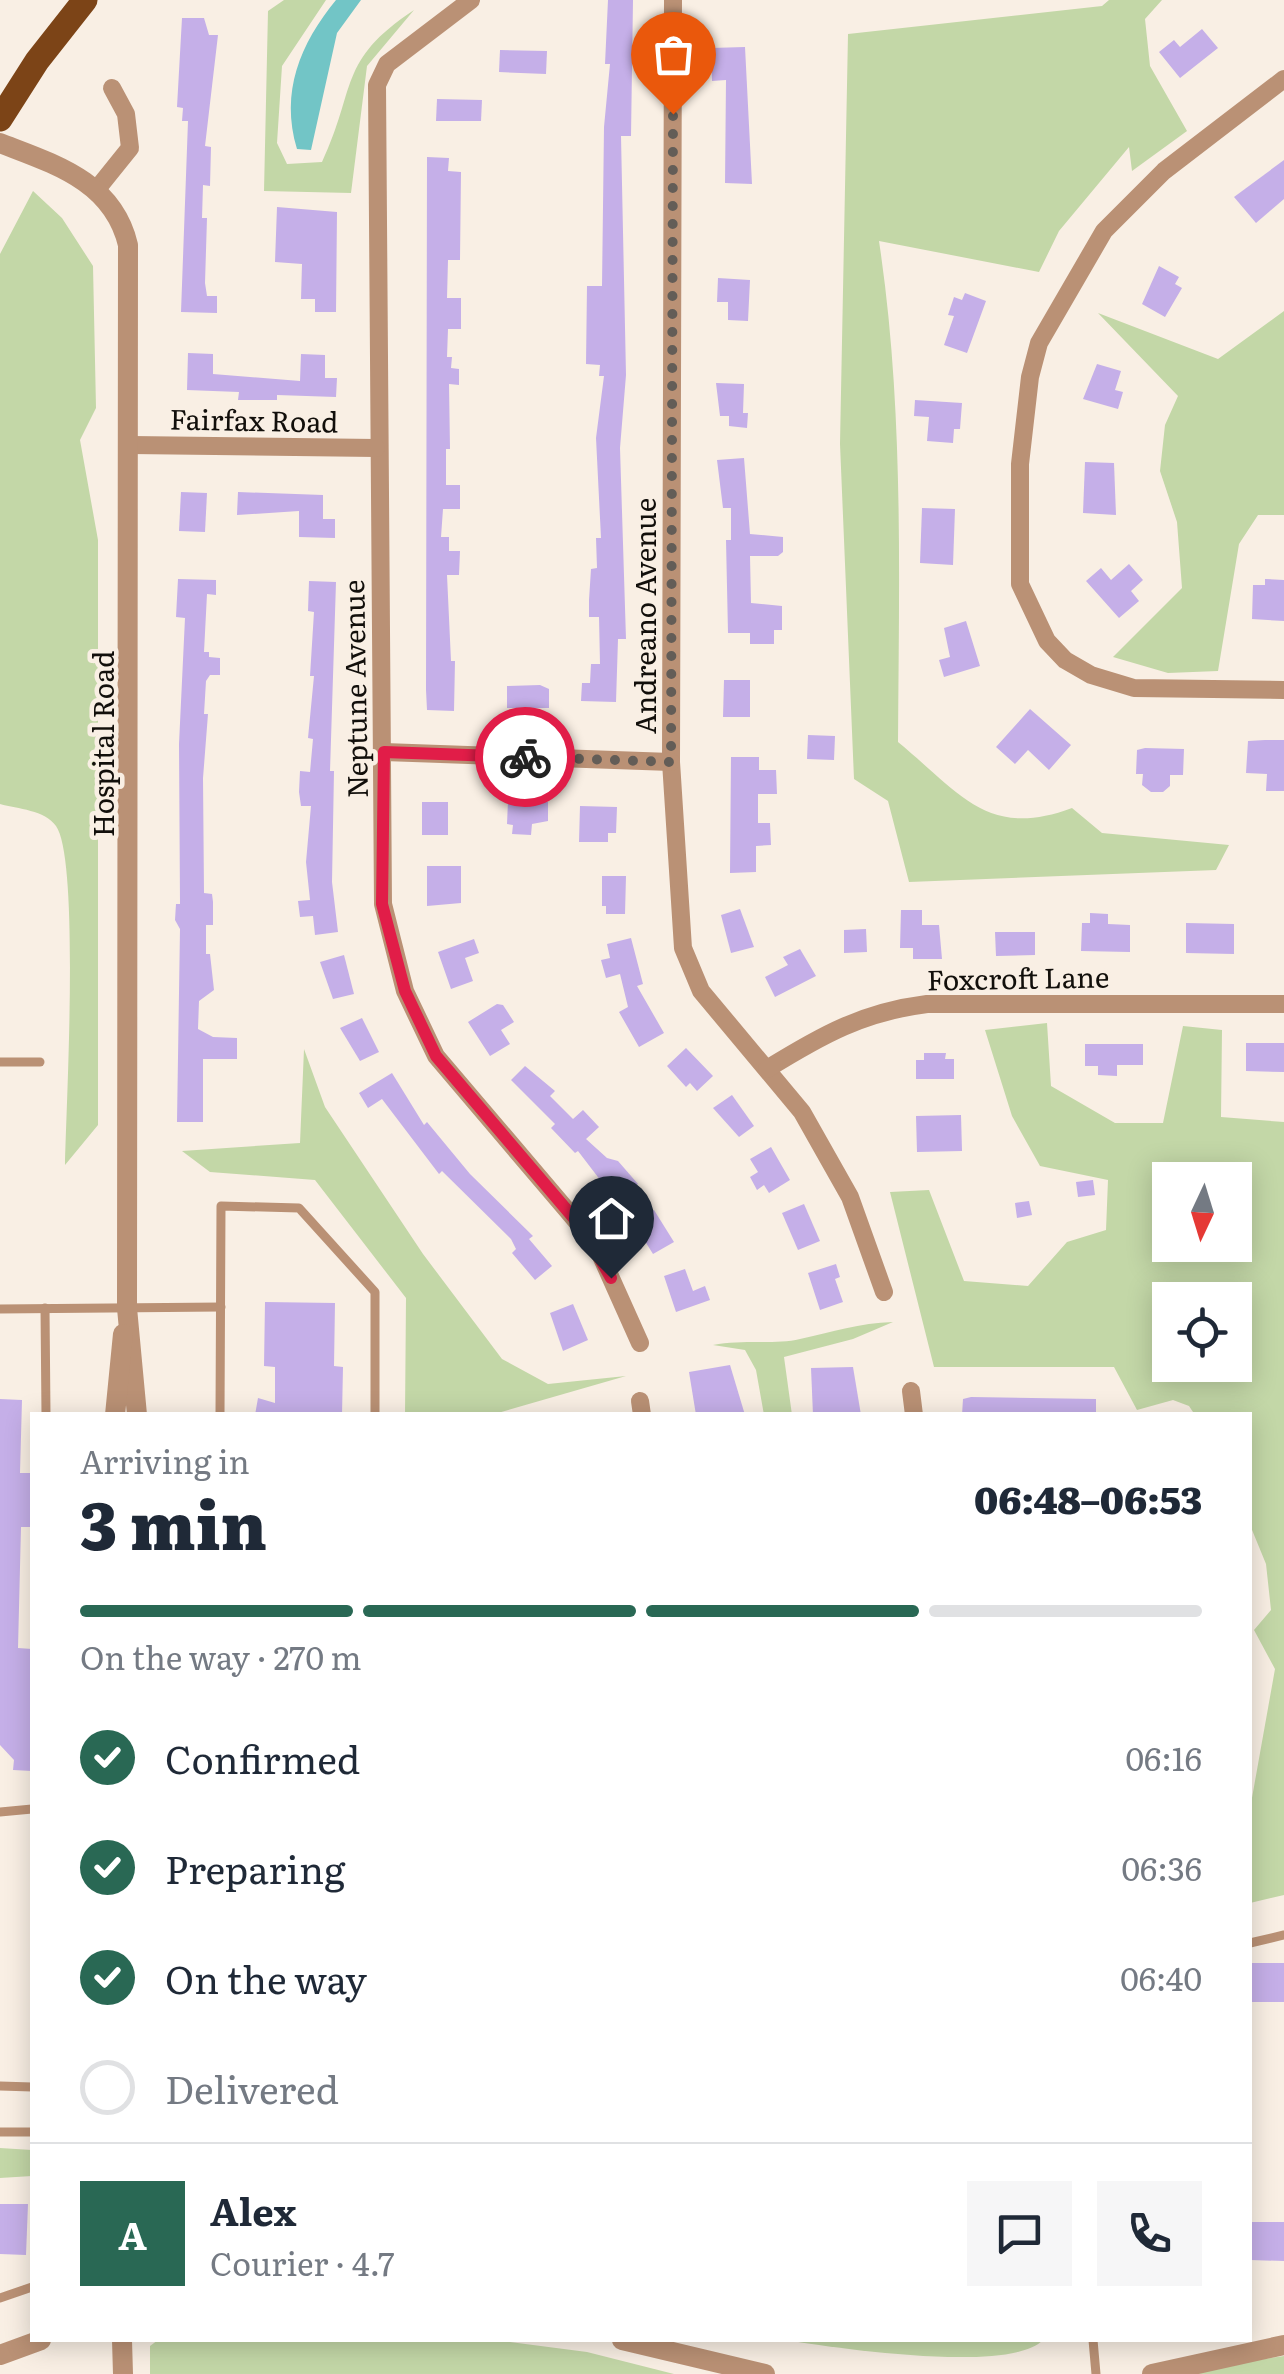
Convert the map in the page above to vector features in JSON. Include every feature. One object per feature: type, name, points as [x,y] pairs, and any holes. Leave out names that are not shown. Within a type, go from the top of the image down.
[{"type":"main road","points":[[0,120],[37,61],[85,0]]},
{"type":"street","name":"Neptune Avenue","points":[[471,0],[387,64],[377,85],[376,448],[384,752],[382,904],[405,991],[436,1056],[583,1229],[601,1256],[640,1343]]},
{"type":"street","name":"Andreano Avenue","points":[[674,0],[671,762],[683,948],[701,991],[802,1112],[850,1197],[884,1292]]},
{"type":"street","points":[[1284,79],[1164,172],[1104,231],[1039,343],[1030,377],[1020,464],[1020,584],[1047,641],[1065,660],[1091,675],[1134,688],[1284,690]]},
{"type":"street","points":[[97,189],[130,148],[126,114],[112,88]]},
{"type":"street","name":"Hospital Road","points":[[0,143],[78,175],[97,189],[116,213],[128,245],[131,445],[126,1308],[115,1412]]},
{"type":"street","name":"Fairfax Road","points":[[131,445],[376,448]]},
{"type":"street","points":[[384,752],[671,762]]},
{"type":"street","name":"Foxcroft Lane","points":[[767,1068],[822,1034],[880,1010],[927,1004],[1284,1004]]},
{"type":"street","name":"Hospital Road","points":[[126,1308],[137,1412]]},
{"type":"street","points":[[912,1391],[914,1412]]},
{"type":"street","points":[[0,2355],[36,2342]]},
{"type":"street","points":[[122,2342],[123,2374]]},
{"type":"street","points":[[630,2342],[765,2374]]},
{"type":"street","points":[[1152,2374],[1284,2345]]},
{"type":"lane","points":[[0,1062],[40,1062]]},
{"type":"lane","points":[[220,1412],[221,1206],[300,1208],[376,1292],[375,1412]]},
{"type":"lane","points":[[0,1309],[221,1307]]},
{"type":"lane","points":[[45,1308],[46,1412]]},
{"type":"lane","points":[[0,1812],[30,1809]]},
{"type":"lane","points":[[1252,1943],[1284,1935]]},
{"type":"lane","points":[[0,2086],[30,2086]]},
{"type":"lane","points":[[0,2132],[30,2132]]},
{"type":"lane","points":[[0,2298],[30,2288]]},
{"type":"lane","points":[[1093,2342],[1096,2374]]},
{"type":"green space","points":[[284,0],[326,0],[282,66],[277,143],[287,164],[322,162],[360,61],[389,28],[414,10],[367,66],[351,193],[264,191],[268,11]]},
{"type":"green space","points":[[1109,0],[1162,0],[1145,19],[1150,66],[1187,131],[1132,171],[1129,147],[1059,231],[1039,272],[879,241],[896,428],[898,742],[957,793],[996,814],[1018,818],[1072,808],[1102,833],[1229,845],[1216,870],[909,882],[888,801],[854,779],[840,444],[848,34],[1102,6]]},
{"type":"green space","points":[[33,191],[62,218],[93,266],[96,408],[80,440],[98,540],[98,1125],[65,1165],[70,933],[63,848],[51,821],[38,813],[0,804],[0,254]]},
{"type":"green space","points":[[1284,311],[1284,515],[1258,515],[1239,544],[1218,671],[1168,673],[1113,657],[1182,588],[1177,522],[1160,471],[1165,425],[1178,396],[1098,313],[1218,359]]},
{"type":"green space","points":[[1047,1023],[1051,1086],[1115,1123],[1163,1123],[1183,1026],[1222,1030],[1221,1117],[1284,1122],[1284,1895],[1252,1903],[1252,1798],[1275,1669],[1254,1630],[1271,1610],[1266,1564],[1252,1530],[1252,1412],[1193,1412],[1189,1406],[1173,1400],[1137,1410],[1114,1367],[934,1367],[890,1192],[929,1190],[964,1281],[1028,1286],[1067,1242],[1106,1230],[1108,1180],[1040,1166],[1012,1116],[985,1030]]},
{"type":"green space","points":[[304,1049],[325,1107],[423,1254],[502,1359],[548,1384],[626,1376],[501,1412],[405,1412],[406,1298],[315,1180],[210,1172],[182,1151],[300,1143]]},
{"type":"green space","points":[[893,1322],[853,1339],[784,1357],[792,1412],[763,1412],[756,1370],[745,1350],[713,1345],[790,1341]]},
{"type":"green space","points":[[0,2148],[30,2150],[30,2176],[0,2178]]},
{"type":"green space","points":[[155,2342],[510,2342],[587,2352],[674,2374],[150,2374],[150,2346]]},
{"type":"green space","points":[[802,2342],[1039,2342],[1024,2350],[996,2355],[880,2352]]},
{"type":"green space","points":[[1284,2356],[1284,2374],[1165,2374]]},
{"type":"water","points":[[336,0],[361,0],[337,33],[311,150],[297,149],[292,128],[292,88],[303,51]]},
{"type":"building","points":[[608,0],[633,0],[631,136],[621,136],[626,375],[620,448],[626,639],[618,639],[616,702],[581,701],[582,683],[590,683],[591,664],[600,664],[599,617],[589,617],[589,600],[591,569],[597,568],[596,538],[601,538],[596,438],[604,376],[599,376],[600,365],[586,364],[587,286],[602,286],[604,127],[610,64],[605,64]]},
{"type":"building","points":[[182,18],[204,18],[209,35],[218,35],[205,146],[211,147],[210,186],[203,185],[202,218],[207,218],[207,296],[217,296],[217,313],[181,312],[188,121],[182,121],[183,108],[177,107]]},
{"type":"building","points":[[1202,29],[1218,48],[1180,78],[1159,52],[1174,40],[1180,47]]},
{"type":"building","points":[[745,47],[752,184],[725,183],[726,80],[712,81],[711,48]]},
{"type":"building","points":[[500,50],[547,51],[546,74],[499,72]]},
{"type":"building","points":[[437,99],[482,100],[481,121],[436,121]]},
{"type":"building","points":[[427,157],[449,158],[448,171],[461,172],[460,260],[448,260],[447,298],[461,298],[461,329],[448,329],[447,357],[452,357],[451,368],[459,369],[459,385],[449,384],[450,449],[446,449],[446,485],[460,485],[460,509],[443,509],[441,537],[449,537],[449,551],[460,551],[459,575],[447,575],[451,661],[455,661],[454,711],[427,710],[426,690]]},
{"type":"building","points":[[1284,160],[1284,199],[1256,223],[1234,197]]},
{"type":"building","points":[[277,207],[337,212],[336,312],[315,312],[315,299],[301,299],[302,264],[275,262]]},
{"type":"building","points":[[1159,266],[1179,277],[1175,284],[1182,288],[1165,317],[1142,304]]},
{"type":"building","points":[[718,278],[750,280],[748,321],[728,320],[728,302],[717,302]]},
{"type":"building","points":[[965,293],[986,301],[967,353],[944,345],[954,316],[948,315],[954,297],[962,300]]},
{"type":"building","points":[[188,353],[213,354],[213,374],[300,381],[301,354],[325,355],[325,378],[337,378],[336,397],[277,395],[277,400],[238,400],[239,392],[187,390]]},
{"type":"building","points":[[1097,364],[1121,371],[1115,390],[1123,392],[1118,409],[1083,399]]},
{"type":"building","points":[[716,383],[744,384],[747,428],[729,426],[729,416],[720,416]]},
{"type":"building","points":[[915,400],[962,403],[960,429],[954,429],[953,443],[927,441],[929,417],[914,416]]},
{"type":"building","points":[[744,458],[750,534],[783,537],[783,552],[778,556],[750,556],[751,603],[782,606],[782,630],[774,630],[774,644],[750,644],[750,633],[728,633],[726,540],[731,540],[731,508],[723,508],[717,460]]},
{"type":"building","points":[[1085,462],[1114,463],[1116,515],[1083,513]]},
{"type":"building","points":[[181,492],[207,493],[205,532],[179,531]]},
{"type":"building","points":[[238,492],[323,495],[323,519],[335,519],[335,538],[299,537],[299,511],[237,515]]},
{"type":"building","points":[[922,508],[955,509],[953,565],[920,563]]},
{"type":"building","points":[[1129,564],[1143,580],[1131,591],[1139,601],[1119,618],[1086,581],[1101,568],[1111,580]]},
{"type":"building","points":[[178,579],[216,580],[216,595],[207,594],[204,652],[220,658],[220,675],[210,675],[206,681],[204,714],[208,714],[203,778],[204,893],[212,894],[213,902],[213,925],[206,925],[206,954],[210,954],[214,990],[199,1001],[198,1029],[213,1037],[237,1038],[237,1059],[203,1059],[203,1122],[177,1122],[180,929],[175,920],[176,904],[180,904],[179,744],[185,618],[176,617]]},
{"type":"building","points":[[1265,579],[1284,580],[1284,621],[1252,619],[1253,585],[1265,585]]},
{"type":"building","points":[[309,581],[336,582],[330,771],[334,771],[332,882],[338,932],[315,935],[313,916],[300,917],[298,901],[310,900],[306,862],[311,806],[301,806],[299,792],[300,771],[310,772],[313,739],[308,738],[314,676],[310,676],[314,612],[308,611]]},
{"type":"building","points":[[966,621],[980,666],[944,677],[939,660],[950,657],[944,628]]},
{"type":"building","points":[[724,680],[750,680],[750,717],[723,717]]},
{"type":"building","points":[[540,685],[549,689],[549,708],[507,708],[507,686]]},
{"type":"building","points":[[1030,709],[1071,745],[1049,770],[1028,750],[1015,764],[996,747]]},
{"type":"building","points":[[808,735],[835,736],[834,760],[807,759]]},
{"type":"building","points":[[1284,740],[1284,791],[1266,791],[1267,774],[1246,773],[1248,741]]},
{"type":"building","points":[[1184,749],[1183,775],[1170,775],[1170,786],[1163,792],[1151,792],[1142,785],[1143,774],[1136,774],[1137,750]]},
{"type":"building","points":[[731,757],[759,757],[759,770],[776,770],[777,794],[758,794],[758,823],[770,823],[771,845],[756,846],[756,872],[730,873]]},
{"type":"building","points":[[508,801],[548,802],[548,821],[532,824],[531,835],[512,834],[513,825],[507,824]]},
{"type":"building","points":[[422,802],[448,802],[448,835],[422,835]]},
{"type":"building","points":[[580,806],[617,807],[616,833],[608,833],[608,842],[579,842]]},
{"type":"building","points":[[427,866],[461,866],[461,903],[427,906]]},
{"type":"building","points":[[602,876],[626,876],[625,914],[606,914],[606,906],[602,906]]},
{"type":"building","points":[[740,909],[754,947],[731,953],[721,915]]},
{"type":"building","points":[[901,910],[922,910],[922,925],[939,925],[942,959],[913,959],[913,948],[900,948]]},
{"type":"building","points":[[1090,913],[1108,914],[1108,924],[1130,925],[1130,952],[1081,951],[1082,923],[1090,923]]},
{"type":"building","points":[[1186,923],[1234,924],[1234,954],[1186,953]]},
{"type":"building","points":[[866,929],[867,952],[844,953],[844,930]]},
{"type":"building","points":[[995,932],[1035,932],[1035,955],[996,956]]},
{"type":"building","points":[[631,938],[643,984],[637,986],[664,1033],[639,1047],[619,1012],[628,1007],[620,974],[606,978],[601,960],[610,958],[607,944]]},
{"type":"building","points":[[474,939],[479,953],[465,958],[473,981],[451,989],[438,952]]},
{"type":"building","points":[[800,949],[816,976],[775,997],[765,977],[788,965],[783,957]]},
{"type":"building","points":[[344,955],[354,994],[333,999],[320,962]]},
{"type":"building","points":[[497,1004],[503,1005],[514,1022],[501,1030],[510,1044],[490,1056],[468,1022]]},
{"type":"building","points":[[362,1018],[379,1052],[360,1061],[340,1028]]},
{"type":"building","points":[[1246,1043],[1284,1043],[1284,1072],[1246,1071]]},
{"type":"building","points":[[1085,1044],[1143,1044],[1143,1065],[1117,1065],[1117,1076],[1098,1075],[1098,1066],[1085,1066]]},
{"type":"building","points":[[686,1048],[713,1076],[697,1091],[690,1083],[686,1087],[667,1066]]},
{"type":"building","points":[[924,1053],[946,1053],[945,1059],[954,1059],[954,1079],[916,1079],[916,1060],[924,1060]]},
{"type":"building","points":[[525,1066],[555,1091],[550,1096],[573,1119],[583,1110],[599,1127],[586,1139],[607,1158],[618,1161],[638,1184],[617,1202],[578,1151],[575,1153],[551,1128],[555,1124],[511,1080]]},
{"type":"building","points":[[392,1073],[424,1125],[427,1122],[470,1174],[533,1236],[529,1239],[552,1266],[535,1280],[512,1253],[516,1249],[511,1239],[442,1171],[439,1174],[382,1099],[368,1108],[359,1093]]},
{"type":"building","points":[[732,1095],[754,1126],[739,1137],[713,1108]]},
{"type":"building","points":[[961,1115],[962,1151],[917,1152],[916,1116]]},
{"type":"building","points":[[771,1147],[790,1180],[769,1193],[764,1185],[757,1190],[750,1177],[758,1172],[750,1159]]},
{"type":"building","points":[[1093,1180],[1095,1195],[1078,1197],[1076,1182]]},
{"type":"building","points":[[1029,1201],[1032,1215],[1017,1218],[1015,1203]]},
{"type":"building","points":[[804,1204],[820,1241],[798,1250],[782,1213]]},
{"type":"building","points":[[654,1210],[674,1242],[653,1254],[633,1222]]},
{"type":"building","points":[[836,1264],[840,1277],[835,1279],[843,1302],[820,1310],[808,1273]]},
{"type":"building","points":[[685,1269],[693,1291],[705,1286],[710,1300],[676,1312],[664,1276]]},
{"type":"building","points":[[265,1302],[335,1303],[334,1366],[343,1367],[342,1412],[256,1412],[258,1398],[275,1403],[275,1367],[264,1366]]},
{"type":"building","points":[[573,1304],[588,1340],[563,1351],[550,1313]]},
{"type":"building","points":[[730,1365],[744,1412],[696,1412],[689,1372]]},
{"type":"building","points":[[853,1367],[860,1412],[813,1412],[811,1368]]},
{"type":"building","points":[[0,1399],[22,1400],[20,1473],[30,1473],[30,1527],[21,1527],[18,1648],[30,1649],[30,1771],[13,1770],[14,1760],[0,1745]]},
{"type":"building","points":[[963,1399],[1096,1399],[1096,1412],[962,1412]]},
{"type":"building","points":[[1252,1963],[1284,1963],[1284,2002],[1252,2002]]},
{"type":"building","points":[[0,2204],[28,2204],[26,2255],[0,2254]]},
{"type":"building","points":[[1252,2222],[1284,2222],[1284,2261],[1252,2260]]},
{"type":"way so far","points":[[525,757],[671,762],[673,114]]},
{"type":"route","points":[[525,757],[384,752],[382,904],[405,991],[436,1056],[583,1229],[611,1278]]}]
